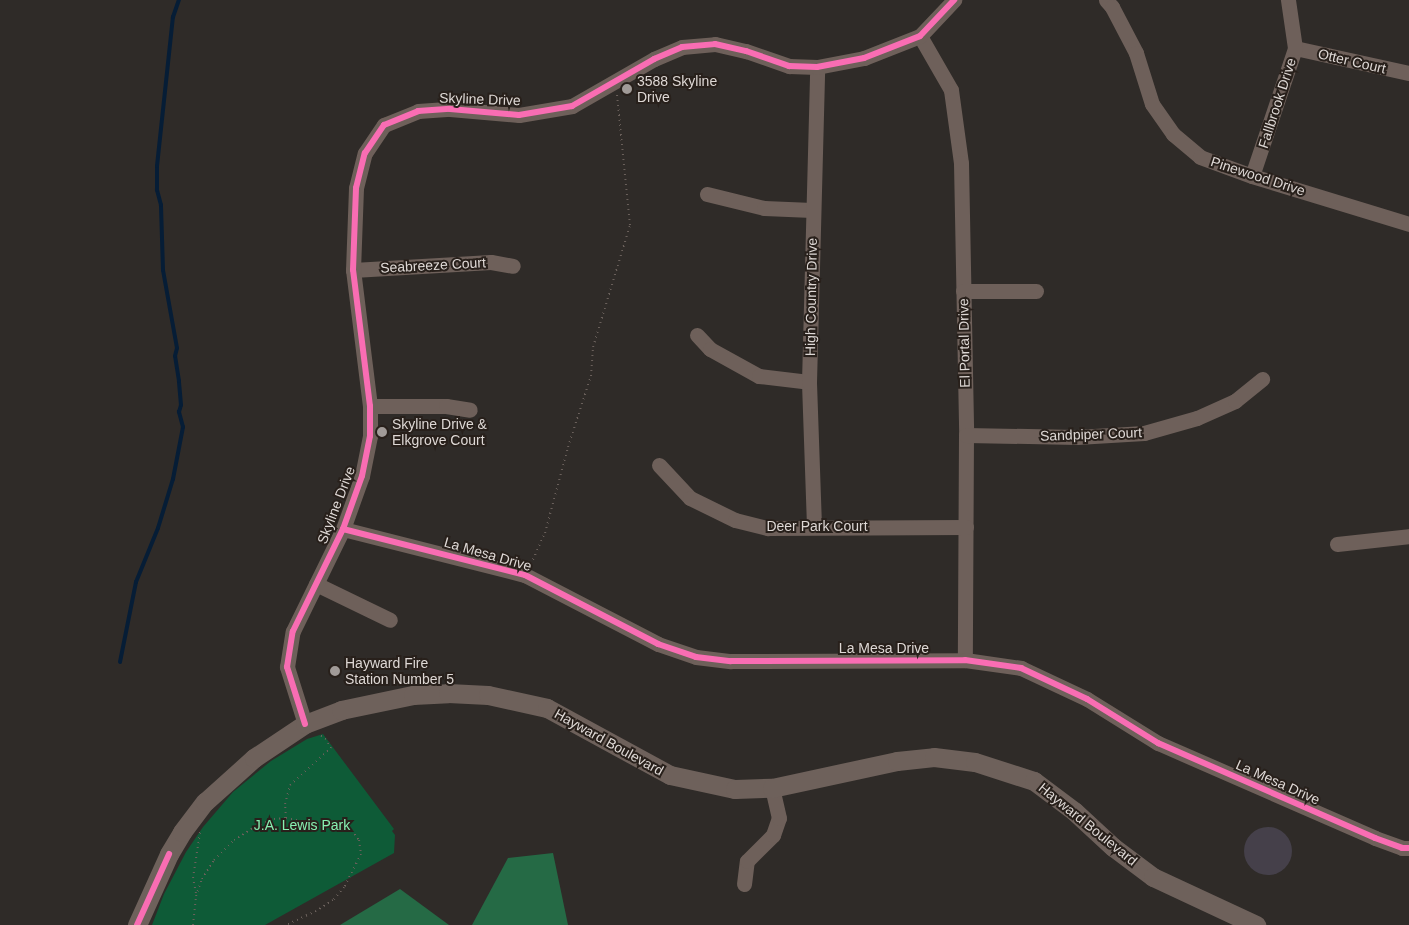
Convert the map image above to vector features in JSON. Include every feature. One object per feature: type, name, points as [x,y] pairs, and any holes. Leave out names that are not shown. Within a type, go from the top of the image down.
[{"type":"main road","name":"Hayward Boulevard","points":[[137,925],[169,854],[190,821],[205,802],[254,758],[305,724],[341,710],[413,695],[448,693],[488,694],[548,708],[670,775],[735,789],[772,788],[897,761],[934,757],[974,762],[1034,780],[1074,811],[1113,847],[1153,877],[1256,925]]},
{"type":"street","name":"Skyline Drive","points":[[305,724],[287,667],[293,631],[343,528],[362,476],[370,436],[370,406],[353,270],[356,188],[365,153],[384,125],[418,111],[450,109],[519,115],[572,106],[654,58],[682,47],[715,44],[746,51],[789,66],[817,67],[864,58],[920,36],[954,0]]},
{"type":"street","name":"Pinewood Drive","points":[[1106,0],[1112,7],[1136,53],[1152,104],[1174,134],[1200,157],[1252,176],[1409,224]]},
{"type":"street","name":"Fallbrook Drive","points":[[1252,176],[1295,48],[1288,0]]},
{"type":"street","name":"El Portal Drive","points":[[920,36],[951,90],[961,163],[966,435],[965,660]]},
{"type":"street","name":"Otter Court","points":[[1295,48],[1409,73]]},
{"type":"street","name":"High Country Drive","points":[[814,526],[809,382],[817,67]]},
{"type":"street","points":[[707,194],[764,208],[812,210]]},
{"type":"street","name":"Seabreeze Court","points":[[353,270],[491,262],[513,266]]},
{"type":"street","points":[[963,291],[1036,291]]},
{"type":"street","points":[[697,335],[710,349],[759,376],[809,382]]},
{"type":"street","name":"Sandpiper Court","points":[[966,435],[1077,437],[1144,433],[1197,418],[1235,401],[1262,379]]},
{"type":"street","points":[[370,406],[446,406],[470,410]]},
{"type":"street","name":"Deer Park Court","points":[[659,465],[690,498],[735,520],[768,528],[814,526],[966,527]]},
{"type":"street","name":"La Mesa Drive","points":[[343,528],[525,575],[658,644],[696,658],[731,661],[965,660],[1021,668],[1087,699],[1158,743],[1375,838],[1402,848],[1409,848]]},
{"type":"street","points":[[1337,544],[1409,536]]},
{"type":"street","points":[[316,584],[390,620]]},
{"type":"street","points":[[744,884],[747,861],[773,835],[779,818],[772,788]]},
{"type":"path","points":[[525,575],[545,533],[568,447],[591,376],[593,346],[630,226],[616,81]]},
{"type":"path","points":[[286,818],[285,804],[290,785],[331,748],[326,739],[305,724]]},
{"type":"path","points":[[193,925],[196,896],[202,879],[214,860],[234,840],[256,826],[274,819],[286,818],[311,823],[340,823],[352,830],[358,840],[361,854],[344,887],[333,900],[303,918],[286,925]]},
{"type":"path","points":[[190,821],[201,833],[193,878],[196,896]]},
{"type":"green space","name":"J.A. Lewis Park","points":[[323,734],[394,829],[392,831],[395,835],[394,853],[265,925],[152,925],[164,894],[186,852],[203,827],[233,792],[271,761],[307,739]]},
{"type":"green space","points":[[553,853],[568,925],[472,925],[508,858]]},
{"type":"green space","points":[[400,889],[449,925],[340,925]]},
{"type":"building","points":[[1263,827],[1273,827],[1282,831],[1288,837],[1291,842],[1291,860],[1282,871],[1273,875],[1263,875],[1254,871],[1248,865],[1244,856],[1244,846],[1248,837],[1254,831]]},
{"type":"waterway","points":[[120,662],[136,582],[158,528],[173,479],[183,427],[179,412],[181,405],[175,356],[177,348],[163,270],[161,205],[157,190],[157,166],[173,17],[179,0]]},
{"type":"cycle path","points":[[305,724],[287,667],[293,631],[343,529],[362,476],[370,436],[370,406],[353,270],[356,188],[365,153],[384,125],[418,111],[450,109],[519,115],[572,106],[654,59],[682,47],[715,44],[746,51],[789,66],[817,67],[864,58],[920,36],[954,0]]},
{"type":"cycle path","points":[[343,529],[525,575],[658,644],[696,657],[731,661],[965,660],[1021,668],[1087,699],[1158,743],[1375,838],[1402,848],[1409,848]]},
{"type":"cycle path","points":[[137,925],[169,854]]},
{"type":"place","name":"3588 Skyline Drive","points":[[627,89]]},
{"type":"place","name":"Skyline Drive & Elkgrove Court","points":[[382,432]]},
{"type":"place","name":"Hayward Fire Station Number 5","points":[[335,671]]}]
